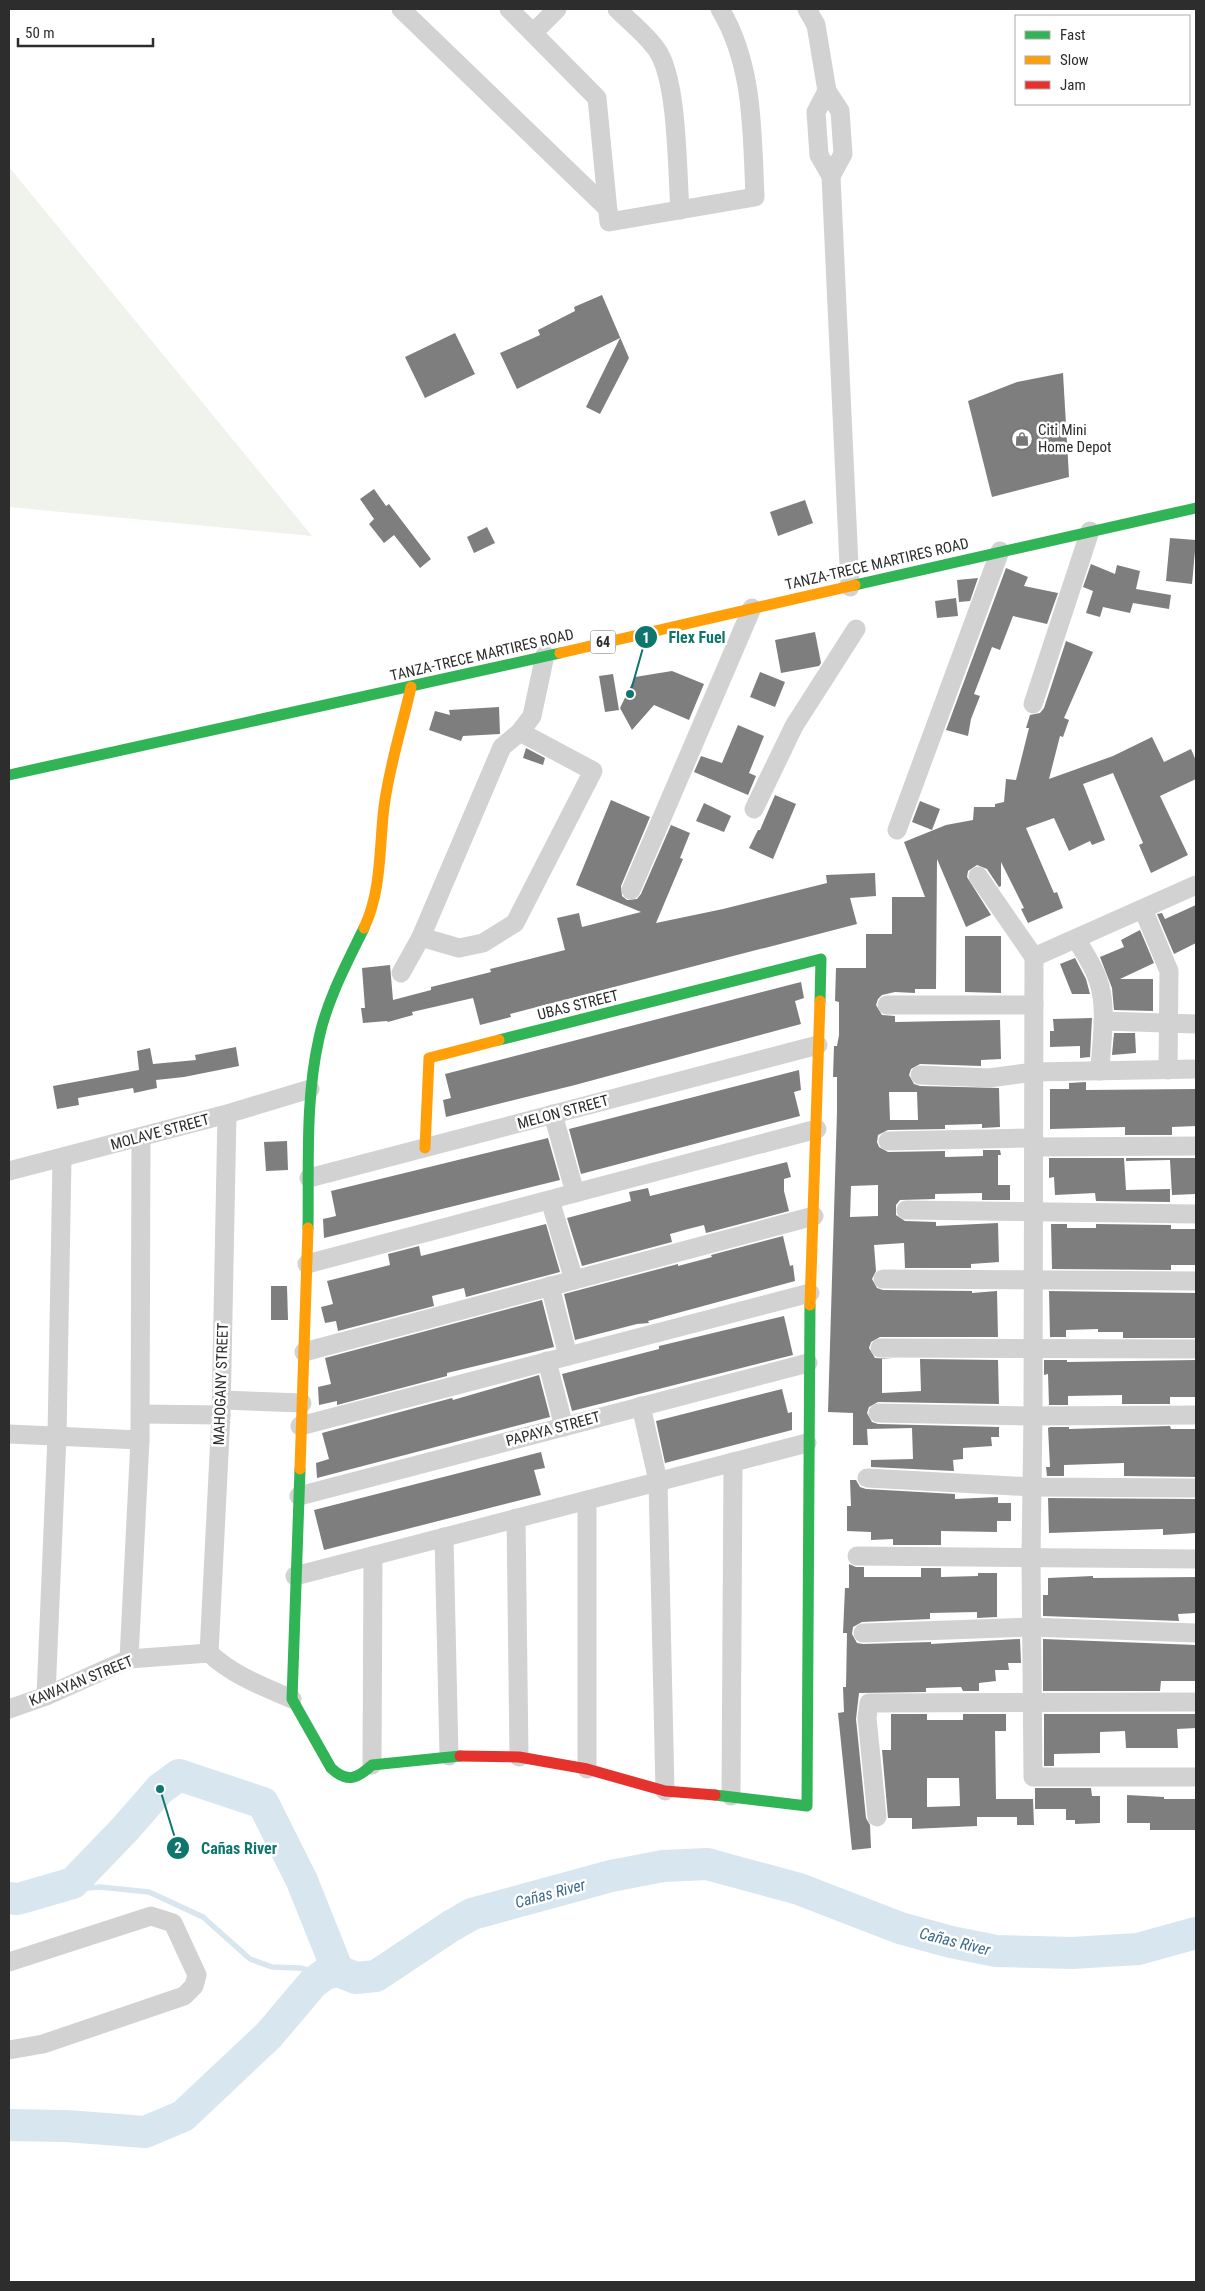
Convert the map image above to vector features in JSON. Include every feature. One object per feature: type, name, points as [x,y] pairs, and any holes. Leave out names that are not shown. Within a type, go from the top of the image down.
[{"type":"street","points":[[401,9],[608,209]]},
{"type":"street","points":[[509,9],[597,98],[609,222],[755,197],[746,76],[737,43],[720,9]]},
{"type":"street","points":[[533,33],[557,9]]},
{"type":"street","points":[[616,9],[652,44],[663,60],[667,71],[672,103],[680,210]]},
{"type":"street","points":[[807,9],[816,25],[827,91],[840,111],[843,154],[831,176],[850,587]]},
{"type":"street","name":"TANZA-TRECE MARTIRES ROAD","points":[[9,775],[411,687],[1196,508]]},
{"type":"street","points":[[1033,704],[1090,531]]},
{"type":"street","points":[[897,830],[1000,552]]},
{"type":"street","points":[[631,890],[752,608]]},
{"type":"street","points":[[754,809],[794,726],[856,629]]},
{"type":"street","points":[[401,973],[421,936],[502,747],[520,732],[532,716],[545,655]]},
{"type":"street","points":[[411,687],[384,806],[377,886],[370,915],[335,990],[319,1036],[310,1089],[307,1264],[292,1699],[331,1768],[340,1776],[350,1778],[362,1774],[372,1765],[449,1756],[519,1757],[587,1769],[665,1790],[807,1806],[808,1362],[818,1046]]},
{"type":"street","points":[[421,936],[459,948],[483,943],[515,923],[593,771],[520,732]]},
{"type":"street","points":[[978,876],[1034,957],[1034,1416],[1031,1558],[1033,1777],[1196,1777]]},
{"type":"street","points":[[1034,957],[1196,885]]},
{"type":"street","points":[[1143,909],[1169,971],[1170,1024],[1168,1070]]},
{"type":"street","points":[[1076,939],[1098,981],[1103,1020],[1100,1070]]},
{"type":"street","name":"UBAS STREET","points":[[425,1148],[428,1058],[821,958],[818,1046]]},
{"type":"street","points":[[887,1005],[1034,1004]]},
{"type":"street","points":[[1103,1020],[1196,1024]]},
{"type":"street","name":"MELON STREET","points":[[309,1178],[818,1046]]},
{"type":"street","points":[[920,1075],[989,1078],[1034,1072],[1196,1069]]},
{"type":"street","name":"MOLAVE STREET","points":[[9,1172],[227,1114],[310,1089]]},
{"type":"street","name":"MAHOGANY STREET","points":[[209,1654],[221,1407],[227,1114]]},
{"type":"street","points":[[552,1114],[575,1193]]},
{"type":"street","points":[[307,1264],[816,1129]]},
{"type":"street","points":[[129,1659],[141,1414],[141,1137]]},
{"type":"street","points":[[888,1141],[1196,1146]]},
{"type":"street","points":[[46,1696],[57,1436],[62,1159]]},
{"type":"street","points":[[550,1200],[574,1280]]},
{"type":"street","points":[[906,1210],[1196,1214]]},
{"type":"street","points":[[304,1352],[814,1216]]},
{"type":"street","points":[[883,1278],[1196,1282]]},
{"type":"street","points":[[550,1286],[568,1356]]},
{"type":"street","points":[[300,1426],[810,1293]]},
{"type":"street","points":[[880,1348],[1033,1350],[1196,1349]]},
{"type":"street","points":[[547,1361],[564,1427]]},
{"type":"street","name":"PAPAYA STREET","points":[[299,1496],[808,1362]]},
{"type":"street","points":[[141,1414],[221,1407],[302,1404]]},
{"type":"street","points":[[641,1406],[658,1481],[665,1790]]},
{"type":"street","points":[[878,1413],[1034,1416],[1196,1415]]},
{"type":"street","points":[[9,1434],[140,1440]]},
{"type":"street","points":[[295,1576],[807,1442]]},
{"type":"street","points":[[731,1796],[733,1462]]},
{"type":"street","points":[[867,1478],[1033,1487],[1196,1488]]},
{"type":"street","points":[[587,1500],[587,1769]]},
{"type":"street","points":[[516,1518],[519,1757]]},
{"type":"street","points":[[444,1537],[449,1756]]},
{"type":"street","points":[[372,1765],[373,1556]]},
{"type":"street","points":[[856,1556],[1196,1559]]},
{"type":"street","points":[[862,1633],[1031,1627],[1196,1633]]},
{"type":"street","points":[[209,1654],[242,1678],[292,1699]]},
{"type":"street","name":"KAWAYAN STREET","points":[[9,1709],[46,1696],[129,1659],[209,1654]]},
{"type":"street","points":[[877,1817],[867,1718],[869,1703],[1196,1702]]},
{"type":"street","points":[[9,1962],[151,1916],[174,1923],[197,1975],[194,1986],[184,1996],[43,2044],[9,2050]]},
{"type":"shaded area","points":[[9,167],[312,536],[9,507]]},
{"type":"building","points":[[602,295],[629,358],[600,414],[586,407],[620,338],[517,389],[500,353],[540,335],[538,330],[575,311],[574,307]]},
{"type":"building","points":[[455,333],[475,374],[425,398],[405,357]]},
{"type":"building","name":"Citi Mini Home Depot","points":[[1063,373],[1069,477],[992,497],[968,401],[1017,382]]},
{"type":"building","points":[[374,489],[386,506],[389,504],[431,559],[420,568],[394,535],[384,543],[369,524],[374,519],[360,499]]},
{"type":"building","points":[[805,500],[813,523],[778,536],[770,512]]},
{"type":"building","points":[[487,527],[495,543],[474,553],[467,537]]},
{"type":"building","points":[[1170,538],[1196,540],[1192,584],[1166,581]]},
{"type":"building","points":[[1091,564],[1115,574],[1117,565],[1140,571],[1136,589],[1171,595],[1169,609],[1133,603],[1130,613],[1103,607],[1100,617],[1086,613],[1093,591],[1083,587]]},
{"type":"building","points":[[1006,568],[1028,577],[1024,586],[1058,593],[1047,624],[1013,616],[1000,650],[992,647],[974,694],[980,696],[971,719],[968,736],[946,730]]},
{"type":"building","points":[[978,578],[970,601],[959,602],[957,580]]},
{"type":"building","points":[[956,598],[958,616],[937,618],[935,601]]},
{"type":"building","points":[[815,632],[821,663],[819,666],[781,673],[775,640]]},
{"type":"building","points":[[1066,641],[1093,652],[1064,718],[1069,720],[1063,737],[1060,736],[1049,779],[1113,756],[1152,737],[1164,762],[1191,749],[1196,761],[1196,779],[1160,796],[1188,855],[1151,873],[1139,845],[1143,843],[1113,773],[1083,784],[1105,840],[1092,845],[1090,841],[1069,851],[1054,818],[1026,828],[1054,893],[1057,892],[1063,908],[1028,923],[1021,909],[1024,908],[1001,862],[1001,886],[999,887],[987,869],[977,865],[968,871],[967,877],[991,915],[966,927],[937,859],[936,989],[915,989],[915,993],[895,992],[882,995],[876,1005],[882,1015],[895,1016],[895,1022],[1000,1020],[1001,1059],[981,1060],[981,1066],[920,1064],[911,1069],[909,1075],[914,1084],[920,1086],[999,1088],[1000,1127],[982,1128],[982,1124],[945,1125],[945,1129],[888,1130],[878,1135],[877,1142],[879,1147],[888,1152],[945,1151],[945,1157],[983,1156],[983,1150],[1000,1150],[1001,1155],[998,1155],[998,1185],[1010,1185],[1010,1200],[982,1200],[982,1193],[935,1194],[935,1199],[900,1200],[896,1205],[896,1215],[905,1221],[936,1222],[936,1226],[998,1223],[999,1262],[971,1264],[971,1268],[905,1268],[904,1243],[874,1245],[876,1271],[872,1279],[877,1288],[883,1290],[972,1291],[972,1293],[997,1291],[998,1337],[880,1337],[871,1342],[869,1348],[875,1358],[893,1359],[882,1359],[882,1393],[921,1391],[920,1359],[998,1360],[999,1404],[878,1402],[869,1407],[867,1413],[872,1422],[878,1424],[999,1427],[999,1437],[991,1437],[992,1446],[963,1448],[963,1459],[953,1460],[954,1471],[871,1467],[871,1460],[913,1459],[912,1428],[867,1429],[868,1445],[853,1445],[853,1413],[828,1412],[837,1112],[837,1077],[833,1077],[834,1046],[837,1046],[839,1035],[839,1002],[835,1001],[836,968],[866,968],[866,934],[892,934],[892,897],[925,897],[904,842],[946,825],[973,820],[974,807],[995,807],[995,804],[1004,802],[1006,779],[1016,780],[1029,728],[1026,728],[1030,715],[1040,713],[1044,708]],"holes":[[[889,1092],[917,1092],[918,1120],[890,1120]],[[878,1185],[878,1216],[850,1217],[851,1186]]]},
{"type":"building","points":[[672,671],[704,684],[689,720],[654,705],[632,730],[620,708],[635,677]]},
{"type":"building","points":[[760,672],[785,682],[775,707],[750,697]]},
{"type":"building","points":[[613,674],[619,710],[605,712],[599,676]]},
{"type":"building","points":[[499,707],[500,734],[463,736],[461,741],[429,730],[435,711],[450,715],[449,710]]},
{"type":"building","points":[[738,725],[764,736],[749,773],[756,776],[748,795],[694,772],[701,756],[722,763]]},
{"type":"building","points":[[526,748],[545,758],[543,765],[523,758]]},
{"type":"building","points":[[775,795],[796,804],[773,859],[749,848],[758,830],[760,830]]},
{"type":"building","points":[[611,800],[650,817],[621,886],[622,896],[627,900],[637,899],[641,894],[671,825],[690,833],[680,858],[683,859],[656,923],[723,909],[827,883],[826,875],[875,873],[876,896],[850,898],[857,924],[510,1014],[511,1017],[480,1025],[473,998],[412,1012],[413,1015],[388,1022],[363,1023],[361,1008],[365,1008],[362,968],[390,965],[393,1000],[431,990],[431,987],[491,972],[490,969],[565,950],[557,918],[579,913],[582,927],[641,912],[576,885]]},
{"type":"building","points":[[920,801],[940,809],[932,830],[912,822]]},
{"type":"building","points":[[704,803],[731,816],[724,832],[696,821]]},
{"type":"building","points":[[1196,905],[1196,943],[1174,954],[1157,914],[1162,913],[1165,919]]},
{"type":"building","points":[[1140,930],[1154,963],[1120,979],[1153,979],[1153,1011],[1114,1010],[1112,988],[1100,957],[1124,947],[1121,940]]},
{"type":"building","points":[[965,936],[1001,936],[1001,993],[965,992]]},
{"type":"building","points":[[1075,958],[1086,979],[1090,994],[1072,994],[1060,964]]},
{"type":"building","points":[[801,982],[804,998],[795,1001],[801,1024],[575,1085],[446,1117],[443,1100],[451,1098],[445,1074]]},
{"type":"building","points":[[1092,1018],[1090,1057],[1080,1058],[1080,1046],[1050,1047],[1050,1031],[1054,1031],[1053,1019]]},
{"type":"building","points":[[1114,1033],[1135,1033],[1136,1053],[1112,1055]]},
{"type":"building","points":[[236,1047],[239,1066],[184,1077],[156,1080],[157,1088],[134,1093],[133,1088],[78,1098],[79,1105],[57,1109],[53,1086],[139,1070],[137,1051],[150,1048],[153,1064],[196,1060],[195,1055]]},
{"type":"building","points":[[799,1070],[801,1090],[794,1092],[800,1116],[581,1174],[569,1129]]},
{"type":"building","points":[[1086,1082],[1086,1090],[1196,1089],[1196,1126],[1172,1127],[1172,1135],[1125,1135],[1125,1127],[1050,1129],[1050,1089],[1069,1089],[1069,1083]]},
{"type":"building","points":[[548,1138],[560,1180],[324,1238],[323,1219],[336,1216],[331,1191]]},
{"type":"building","points":[[287,1141],[288,1170],[266,1171],[264,1142]]},
{"type":"building","points":[[1049,1158],[1124,1158],[1126,1190],[1170,1189],[1170,1202],[1096,1201],[1095,1193],[1055,1195],[1054,1177],[1049,1178]]},
{"type":"building","points":[[1126,1158],[1196,1158],[1196,1194],[1172,1195],[1170,1160],[1126,1161]]},
{"type":"building","points":[[787,1162],[791,1177],[784,1179],[784,1191],[789,1211],[706,1233],[704,1225],[688,1229],[670,1234],[672,1242],[582,1266],[567,1218],[631,1201],[629,1192],[648,1188],[650,1196]]},
{"type":"building","points":[[546,1224],[560,1272],[466,1297],[464,1288],[432,1296],[434,1306],[338,1331],[336,1321],[325,1323],[321,1307],[333,1304],[327,1281],[390,1265],[388,1254],[419,1246],[421,1256]]},
{"type":"building","points":[[1051,1224],[1067,1224],[1067,1228],[1096,1228],[1096,1224],[1171,1225],[1171,1229],[1196,1229],[1196,1265],[1171,1265],[1171,1270],[1052,1269]]},
{"type":"building","points":[[783,1236],[790,1266],[793,1265],[795,1281],[648,1321],[649,1323],[637,1324],[575,1340],[564,1294],[712,1257],[711,1255]]},
{"type":"building","points":[[271,1286],[287,1286],[288,1320],[271,1320]]},
{"type":"building","points":[[1049,1291],[1196,1293],[1196,1338],[1123,1338],[1123,1332],[1098,1332],[1098,1329],[1066,1330],[1066,1337],[1050,1337]]},
{"type":"building","points":[[542,1300],[554,1347],[447,1373],[447,1376],[337,1405],[337,1401],[319,1405],[318,1387],[331,1384],[325,1358]]},
{"type":"building","points":[[784,1316],[793,1355],[572,1411],[562,1374],[659,1349],[659,1346]]},
{"type":"building","points":[[1044,1360],[1067,1360],[1067,1362],[1196,1360],[1196,1397],[1170,1397],[1170,1404],[1122,1404],[1122,1395],[1068,1396],[1068,1405],[1049,1405],[1048,1374],[1044,1375]]},
{"type":"building","points":[[539,1375],[550,1417],[317,1478],[316,1463],[329,1459],[322,1433],[452,1398],[453,1400]]},
{"type":"building","points":[[782,1389],[788,1413],[792,1412],[792,1430],[665,1463],[656,1421]]},
{"type":"building","points":[[1170,1426],[1171,1429],[1196,1429],[1196,1477],[1124,1476],[1124,1463],[1064,1465],[1064,1476],[1047,1476],[1046,1467],[1050,1467],[1048,1428],[1050,1427],[1069,1427],[1069,1429]]},
{"type":"building","points":[[541,1452],[545,1468],[534,1470],[541,1495],[324,1550],[314,1510]]},
{"type":"building","points":[[850,1480],[856,1480],[860,1487],[866,1489],[955,1494],[955,1499],[998,1497],[998,1503],[1011,1503],[1011,1521],[997,1521],[997,1532],[941,1531],[941,1545],[893,1545],[893,1539],[871,1540],[871,1532],[847,1531],[847,1506],[851,1506]]},
{"type":"building","points":[[1048,1498],[1196,1499],[1196,1533],[1163,1535],[1163,1529],[1049,1533]]},
{"type":"building","points":[[849,1564],[856,1567],[864,1567],[864,1577],[921,1577],[921,1568],[941,1568],[941,1577],[978,1576],[978,1573],[997,1573],[997,1617],[977,1618],[977,1612],[930,1613],[930,1619],[862,1622],[853,1627],[852,1634],[857,1643],[863,1644],[931,1642],[931,1644],[1020,1639],[1021,1663],[1008,1663],[1009,1670],[995,1670],[996,1681],[979,1683],[979,1691],[963,1691],[961,1687],[926,1688],[926,1692],[859,1693],[856,1719],[866,1818],[870,1825],[871,1848],[852,1850],[838,1713],[844,1712],[843,1687],[846,1687],[847,1633],[843,1633],[845,1588],[849,1588]]},
{"type":"building","points":[[1093,1576],[1093,1578],[1196,1577],[1196,1613],[1178,1614],[1179,1621],[1043,1616],[1043,1595],[1048,1595],[1048,1578]]},
{"type":"building","points":[[1043,1639],[1196,1645],[1196,1681],[1161,1681],[1160,1691],[1043,1691]]},
{"type":"building","points":[[891,1714],[927,1714],[927,1720],[963,1720],[963,1714],[1006,1714],[1006,1731],[995,1731],[996,1799],[1033,1799],[1034,1825],[1017,1825],[1017,1817],[977,1817],[977,1826],[912,1829],[912,1818],[888,1818],[882,1750],[891,1750]],"holes":[[[927,1778],[959,1778],[960,1806],[927,1807]]]},
{"type":"building","points":[[1044,1714],[1196,1714],[1196,1728],[1177,1729],[1178,1748],[1126,1748],[1125,1731],[1100,1732],[1100,1753],[1054,1754],[1054,1766],[1044,1766]]},
{"type":"building","points":[[1035,1788],[1091,1788],[1092,1796],[1100,1796],[1100,1823],[1075,1824],[1075,1820],[1066,1820],[1066,1809],[1035,1809]]},
{"type":"building","points":[[1127,1795],[1164,1797],[1164,1799],[1196,1799],[1196,1830],[1150,1830],[1150,1823],[1127,1823]]},
{"type":"waterway","name":"Cañas River","points":[[9,1898],[18,1899],[73,1883],[160,1789],[179,1775],[263,1803],[302,1881],[338,1971],[356,1978],[376,1976],[472,1914],[611,1876],[663,1866],[707,1864],[799,1889],[900,1928],[951,1942],[996,1951],[1072,1953],[1138,1949],[1196,1933]]},
{"type":"waterway","points":[[47,1891],[100,1887],[149,1892],[203,1917],[250,1959],[272,1967],[300,1968],[325,1974]]},
{"type":"waterway","points":[[9,2125],[66,2126],[145,2132],[183,2116],[269,2035],[313,1983],[325,1974],[338,1971]]},
{"type":"traffic: fast","points":[[855,585],[1196,508]]},
{"type":"traffic: fast","points":[[9,775],[560,653]]},
{"type":"traffic: fast","points":[[308,1228],[310,1109],[319,1038],[338,982],[364,928]]},
{"type":"traffic: fast","points":[[499,1040],[821,959],[820,1001]]},
{"type":"traffic: fast","points":[[715,1795],[807,1806],[810,1305]]},
{"type":"traffic: fast","points":[[300,1469],[292,1699],[331,1768],[342,1776],[357,1776],[372,1765],[460,1756]]},
{"type":"traffic: slow","points":[[560,653],[855,585]]},
{"type":"traffic: slow","points":[[364,928],[370,914],[377,884],[384,807],[389,777],[411,687]]},
{"type":"traffic: slow","points":[[810,1305],[820,1001]]},
{"type":"traffic: slow","points":[[425,1148],[429,1058],[499,1040]]},
{"type":"traffic: slow","points":[[300,1469],[308,1228]]},
{"type":"traffic: jam","points":[[460,1756],[519,1757],[587,1769],[665,1791],[715,1795]]},
{"type":"place","name":"Citi Mini Home Depot","points":[[1022,439]]},
{"type":"place","name":"Flex Fuel","points":[[630,694]]},
{"type":"place","name":"Cañas River","points":[[160,1789]]}]
